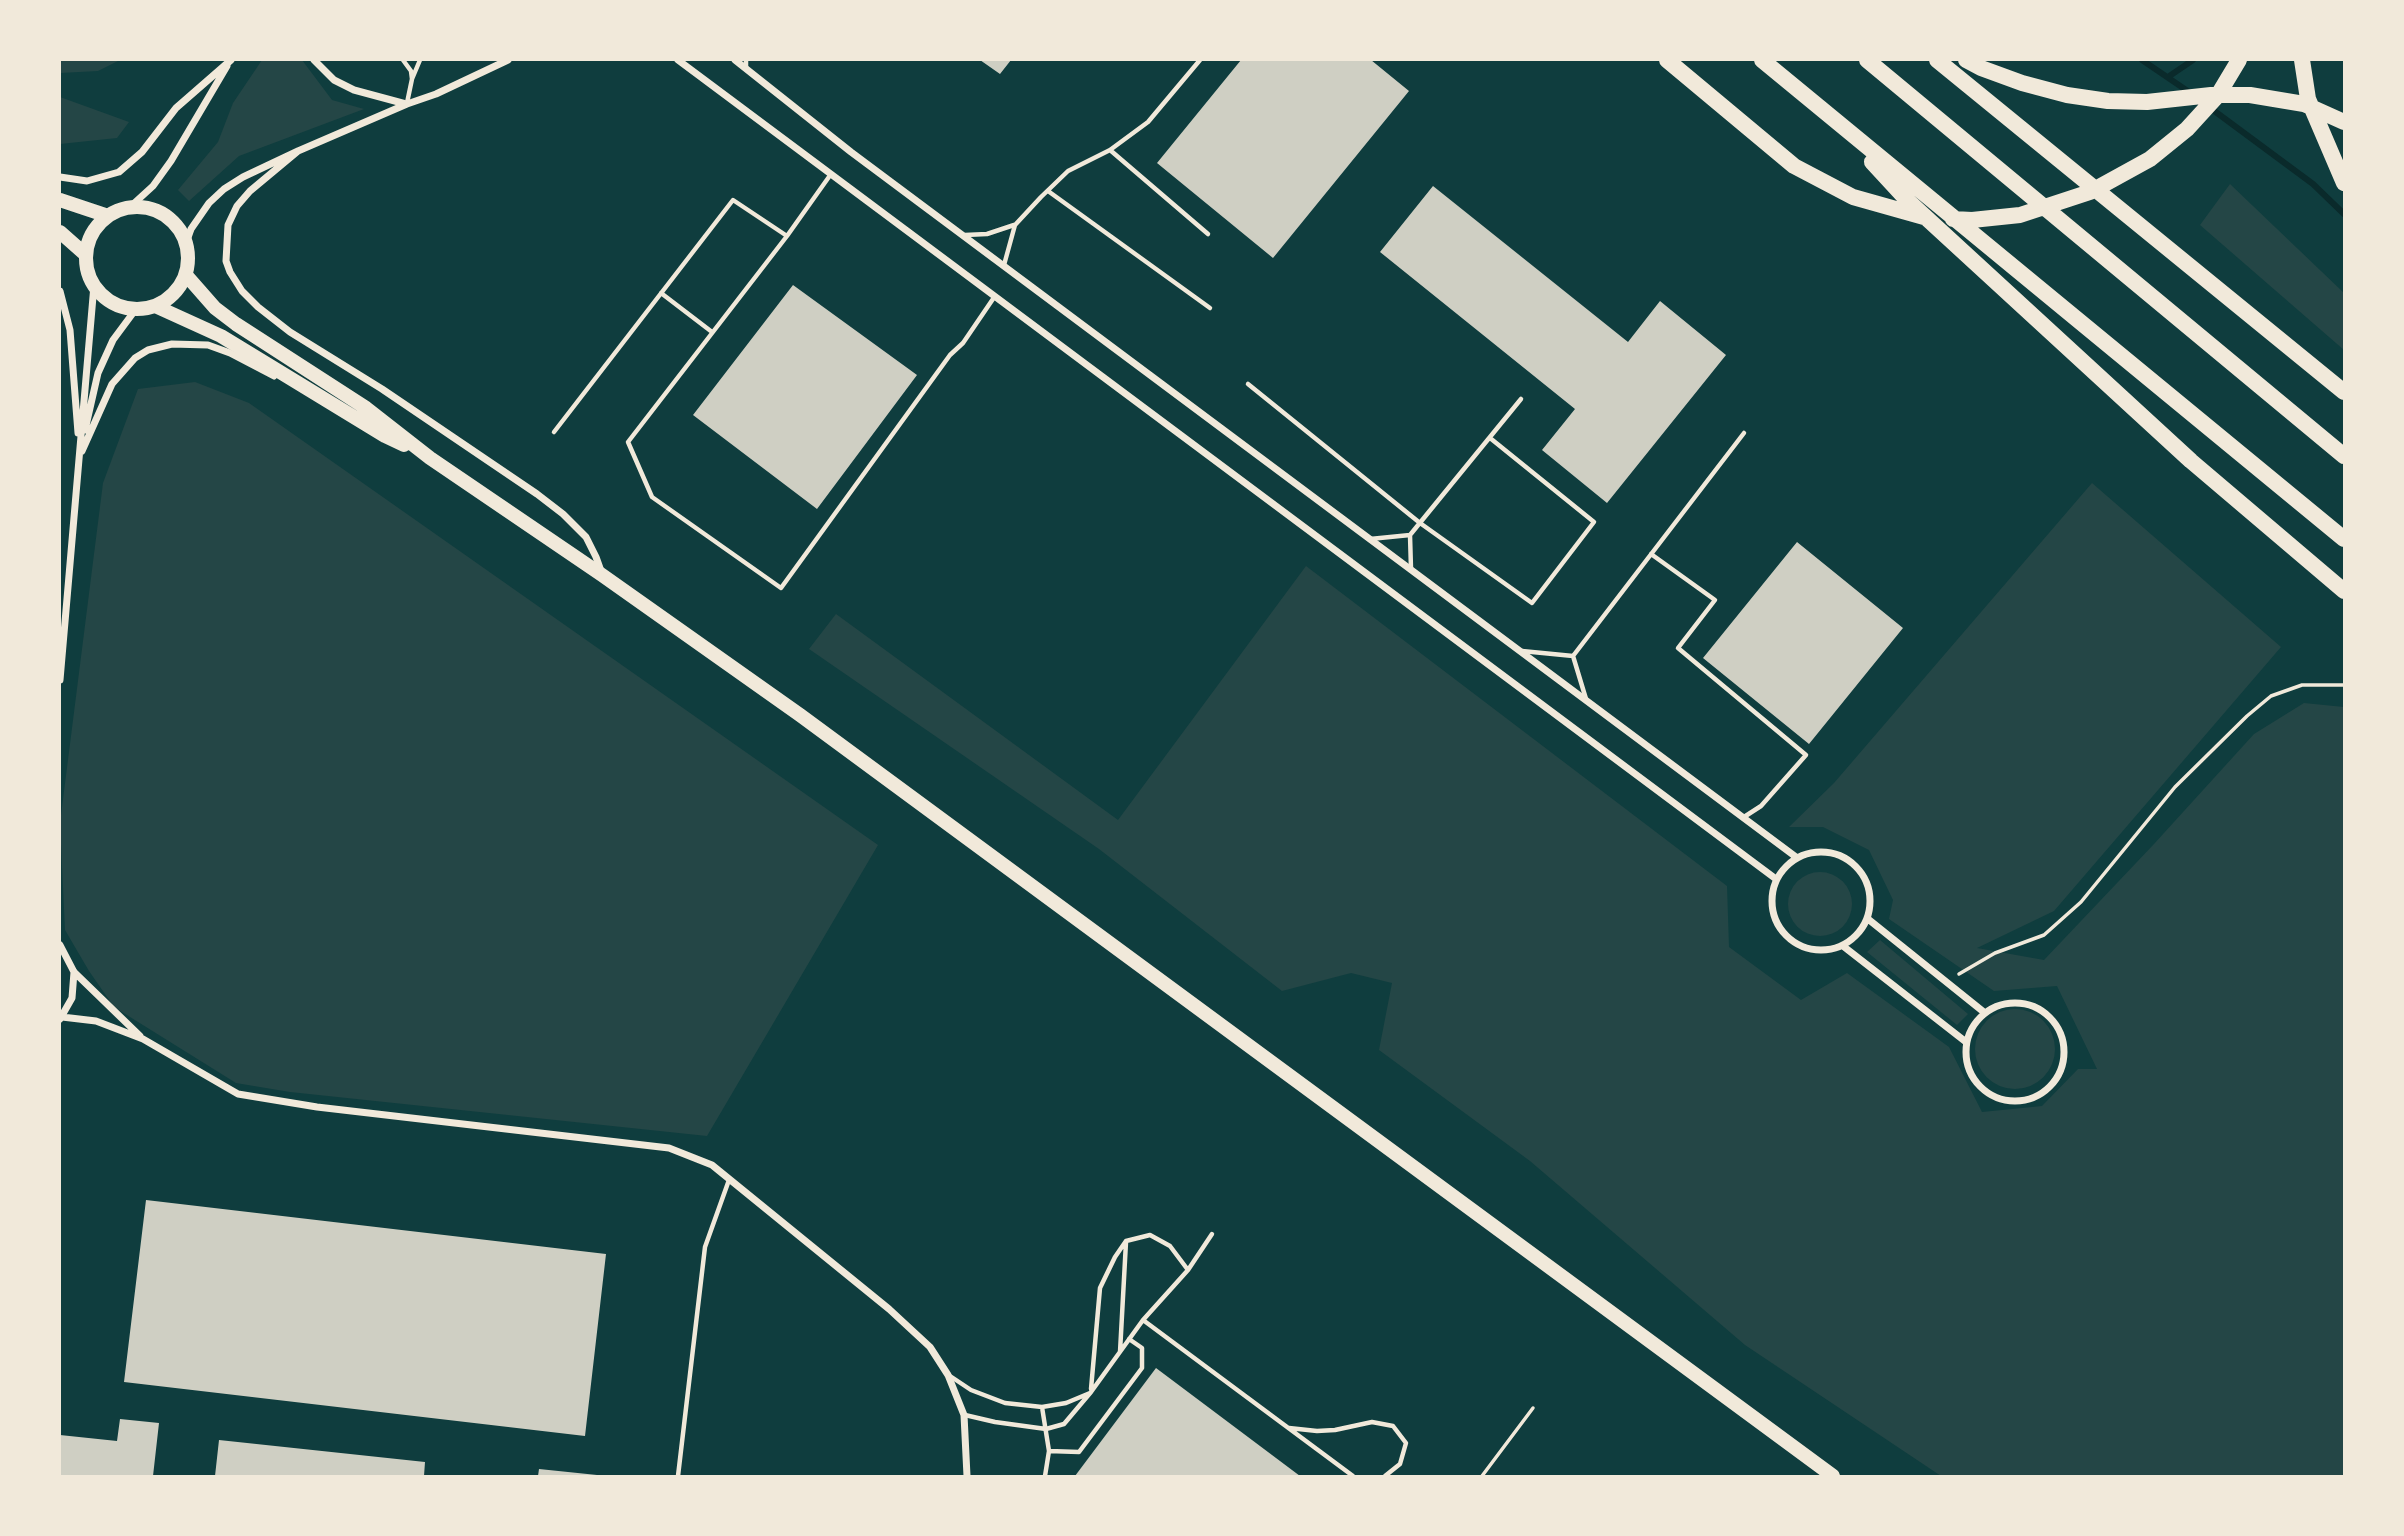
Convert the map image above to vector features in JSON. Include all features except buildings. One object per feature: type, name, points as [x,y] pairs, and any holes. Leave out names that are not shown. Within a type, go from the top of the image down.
[{"type":"highway","points":[[1667,60],[1794,166],[1853,197],[1919,216],[1972,220],[2020,215],[2090,192],[2150,159],[2187,129],[2210,103],[2238,60]]},
{"type":"highway","points":[[1762,60],[2344,539]]},
{"type":"highway","points":[[1867,60],[2344,456]]},
{"type":"highway","points":[[1937,60],[2344,392]]},
{"type":"highway","points":[[1966,60],[2022,83],[2067,95],[2108,101],[2147,102],[2211,95],[2250,95],[2304,104],[2344,122]]},
{"type":"highway","points":[[2302,60],[2308,99],[2344,183]]},
{"type":"highway","points":[[1838,124],[1908,201],[2191,461],[2344,591]]},
{"type":"main road","points":[[60,200],[108,216]]},
{"type":"main road","points":[[130,207],[142,207],[165,215],[174,222],[186,243],[188,259],[186,275],[174,293],[155,306],[136,309],[112,302],[94,285],[88,271],[86,255],[92,233],[108,216],[130,207]]},
{"type":"main road","points":[[60,232],[86,255]]},
{"type":"main road","points":[[186,275],[215,308],[236,324],[366,408],[430,458],[800,715],[1833,1476]]},
{"type":"main road","points":[[155,306],[221,337],[385,436],[430,458]]},
{"type":"street","points":[[60,177],[87,181],[118,172],[142,152],[176,108],[230,60]]},
{"type":"street","points":[[130,207],[153,186],[171,161],[230,60]]},
{"type":"street","points":[[314,60],[334,80],[355,90],[407,104]]},
{"type":"street","points":[[186,243],[200,215],[223,189],[243,177],[508,60]]},
{"type":"street","points":[[678,60],[1776,879]]},
{"type":"street","points":[[735,60],[746,64],[851,152],[1796,857]]},
{"type":"street","points":[[298,151],[250,191],[237,206],[228,225],[226,261],[242,291],[290,332],[382,389],[537,494],[586,537],[602,575]]},
{"type":"street","points":[[60,680],[94,285]]},
{"type":"street","points":[[60,291],[72,351],[79,458]]},
{"type":"street","points":[[79,458],[98,373],[113,340],[136,309]]},
{"type":"street","points":[[79,458],[112,384],[135,358],[148,350],[172,344],[208,345],[313,391]]},
{"type":"street","points":[[1821,851],[1838,854],[1856,866],[1869,887],[1871,902],[1868,919],[1857,936],[1843,946],[1826,951],[1797,945],[1787,938],[1776,924],[1771,902],[1776,879],[1783,868],[1796,857],[1821,851]]},
{"type":"street","points":[[1868,919],[1985,1013]]},
{"type":"street","points":[[60,946],[74,972],[143,1039]]},
{"type":"street","points":[[1843,946],[1966,1042]]},
{"type":"street","points":[[74,972],[72,998],[61,1018],[96,1021],[143,1039],[238,1094],[317,1107],[669,1148],[712,1165],[889,1309],[930,1347],[948,1375],[964,1415],[967,1476]]},
{"type":"street","points":[[2011,1003],[2028,1005],[2038,1009],[2051,1020],[2063,1041],[2062,1067],[2049,1088],[2035,1097],[2019,1102],[1996,1098],[1975,1082],[1967,1065],[1966,1042],[1973,1026],[1985,1013],[1997,1006],[2011,1003]]},
{"type":"lane","points":[[403,60],[411,71],[412,79]]},
{"type":"lane","points":[[407,104],[412,79],[421,60]]},
{"type":"lane","points":[[961,234],[987,234],[1015,225],[1068,171],[1110,150],[1148,122],[1200,60]]},
{"type":"lane","points":[[1110,150],[1208,234]]},
{"type":"lane","points":[[832,173],[787,236],[628,442],[652,497],[780,588],[950,355],[963,343],[995,295]]},
{"type":"lane","points":[[1048,191],[1210,308]]},
{"type":"lane","points":[[554,432],[733,200],[787,236]]},
{"type":"lane","points":[[1004,265],[1015,225]]},
{"type":"lane","points":[[661,293],[712,332]]},
{"type":"lane","points":[[1248,384],[1420,523],[1532,603],[1594,522],[1490,438]]},
{"type":"lane","points":[[1411,570],[1410,535],[1521,399]]},
{"type":"lane","points":[[1573,656],[1744,433]]},
{"type":"lane","points":[[1370,539],[1410,535]]},
{"type":"lane","points":[[1651,554],[1715,600],[1678,648],[1806,755],[1761,806],[1743,818]]},
{"type":"lane","points":[[1521,651],[1573,656]]},
{"type":"lane","points":[[1573,656],[1586,700]]},
{"type":"lane","points":[[678,1476],[705,1247],[729,1179]]},
{"type":"lane","points":[[964,1415],[1046,1429],[1063,1424],[1091,1392],[1143,1320],[1188,1270],[1212,1234]]},
{"type":"lane","points":[[1091,1392],[1100,1288],[1126,1241],[1150,1235],[1170,1246],[1188,1270]]},
{"type":"lane","points":[[1119,1353],[1126,1241]]},
{"type":"lane","points":[[1143,1320],[1353,1476]]},
{"type":"lane","points":[[1049,1451],[1079,1452],[1142,1368],[1142,1348],[1129,1339]]},
{"type":"lane","points":[[948,1375],[971,1390],[1005,1402],[1042,1407],[1066,1403],[1091,1392]]},
{"type":"lane","points":[[1042,1407],[1049,1451],[1045,1476]]},
{"type":"lane","points":[[1288,1428],[1335,1430],[1373,1422],[1392,1426],[1406,1443],[1400,1464],[1385,1476]]},
{"type":"path","points":[[1945,982],[1995,953],[2043,935],[2081,902],[2175,787],[2271,696],[2302,685],[2344,685]]},
{"type":"path","points":[[1482,1476],[1533,1408]]},
{"type":"shaded area","points":[[60,60],[120,60],[98,71],[60,73]]},
{"type":"shaded area","points":[[262,60],[302,60],[332,100],[364,109],[239,156],[189,201],[178,190],[218,142],[233,103]]},
{"type":"shaded area","points":[[60,97],[129,122],[117,138],[60,144]]},
{"type":"shaded area","points":[[2230,184],[2344,293],[2344,350],[2200,225]]},
{"type":"shaded area","points":[[195,382],[249,403],[878,845],[707,1136],[290,1092],[236,1083],[114,1007],[89,971],[65,930],[60,823],[103,483],[138,389]]},
{"type":"shaded area","points":[[2092,483],[2281,647],[2054,911],[1977,948],[2044,960],[2254,734],[2304,703],[2344,707],[2344,1476],[1941,1476],[1745,1345],[1530,1161],[1379,1050],[1392,983],[1351,973],[1282,991],[1099,849],[809,649],[836,614],[1118,820],[1306,566],[1727,886],[1729,947],[1801,1000],[1847,973],[1949,1047],[1982,1112],[2042,1106],[2078,1069],[2097,1069],[2057,986],[1994,991],[1889,919],[1893,900],[1869,850],[1823,827],[1789,827],[1834,783]]},
{"type":"shaded area","points":[[1820,872],[1843,881],[1852,904],[1843,927],[1820,936],[1797,927],[1788,904],[1797,881]]},
{"type":"shaded area","points":[[1880,940],[1968,1014],[1957,1025],[1867,952]]},
{"type":"shaded area","points":[[2015,1009],[2030,1012],[2043,1021],[2052,1034],[2055,1049],[2052,1064],[2043,1077],[2030,1086],[2015,1089],[2000,1086],[1987,1077],[1978,1064],[1975,1049],[1978,1034],[1987,1021],[2000,1012]]},
{"type":"waterway","points":[[2142,60],[2192,94]]},
{"type":"waterway","points":[[2168,77],[2193,60]]},
{"type":"waterway","points":[[2209,107],[2313,184],[2344,214]]}]
